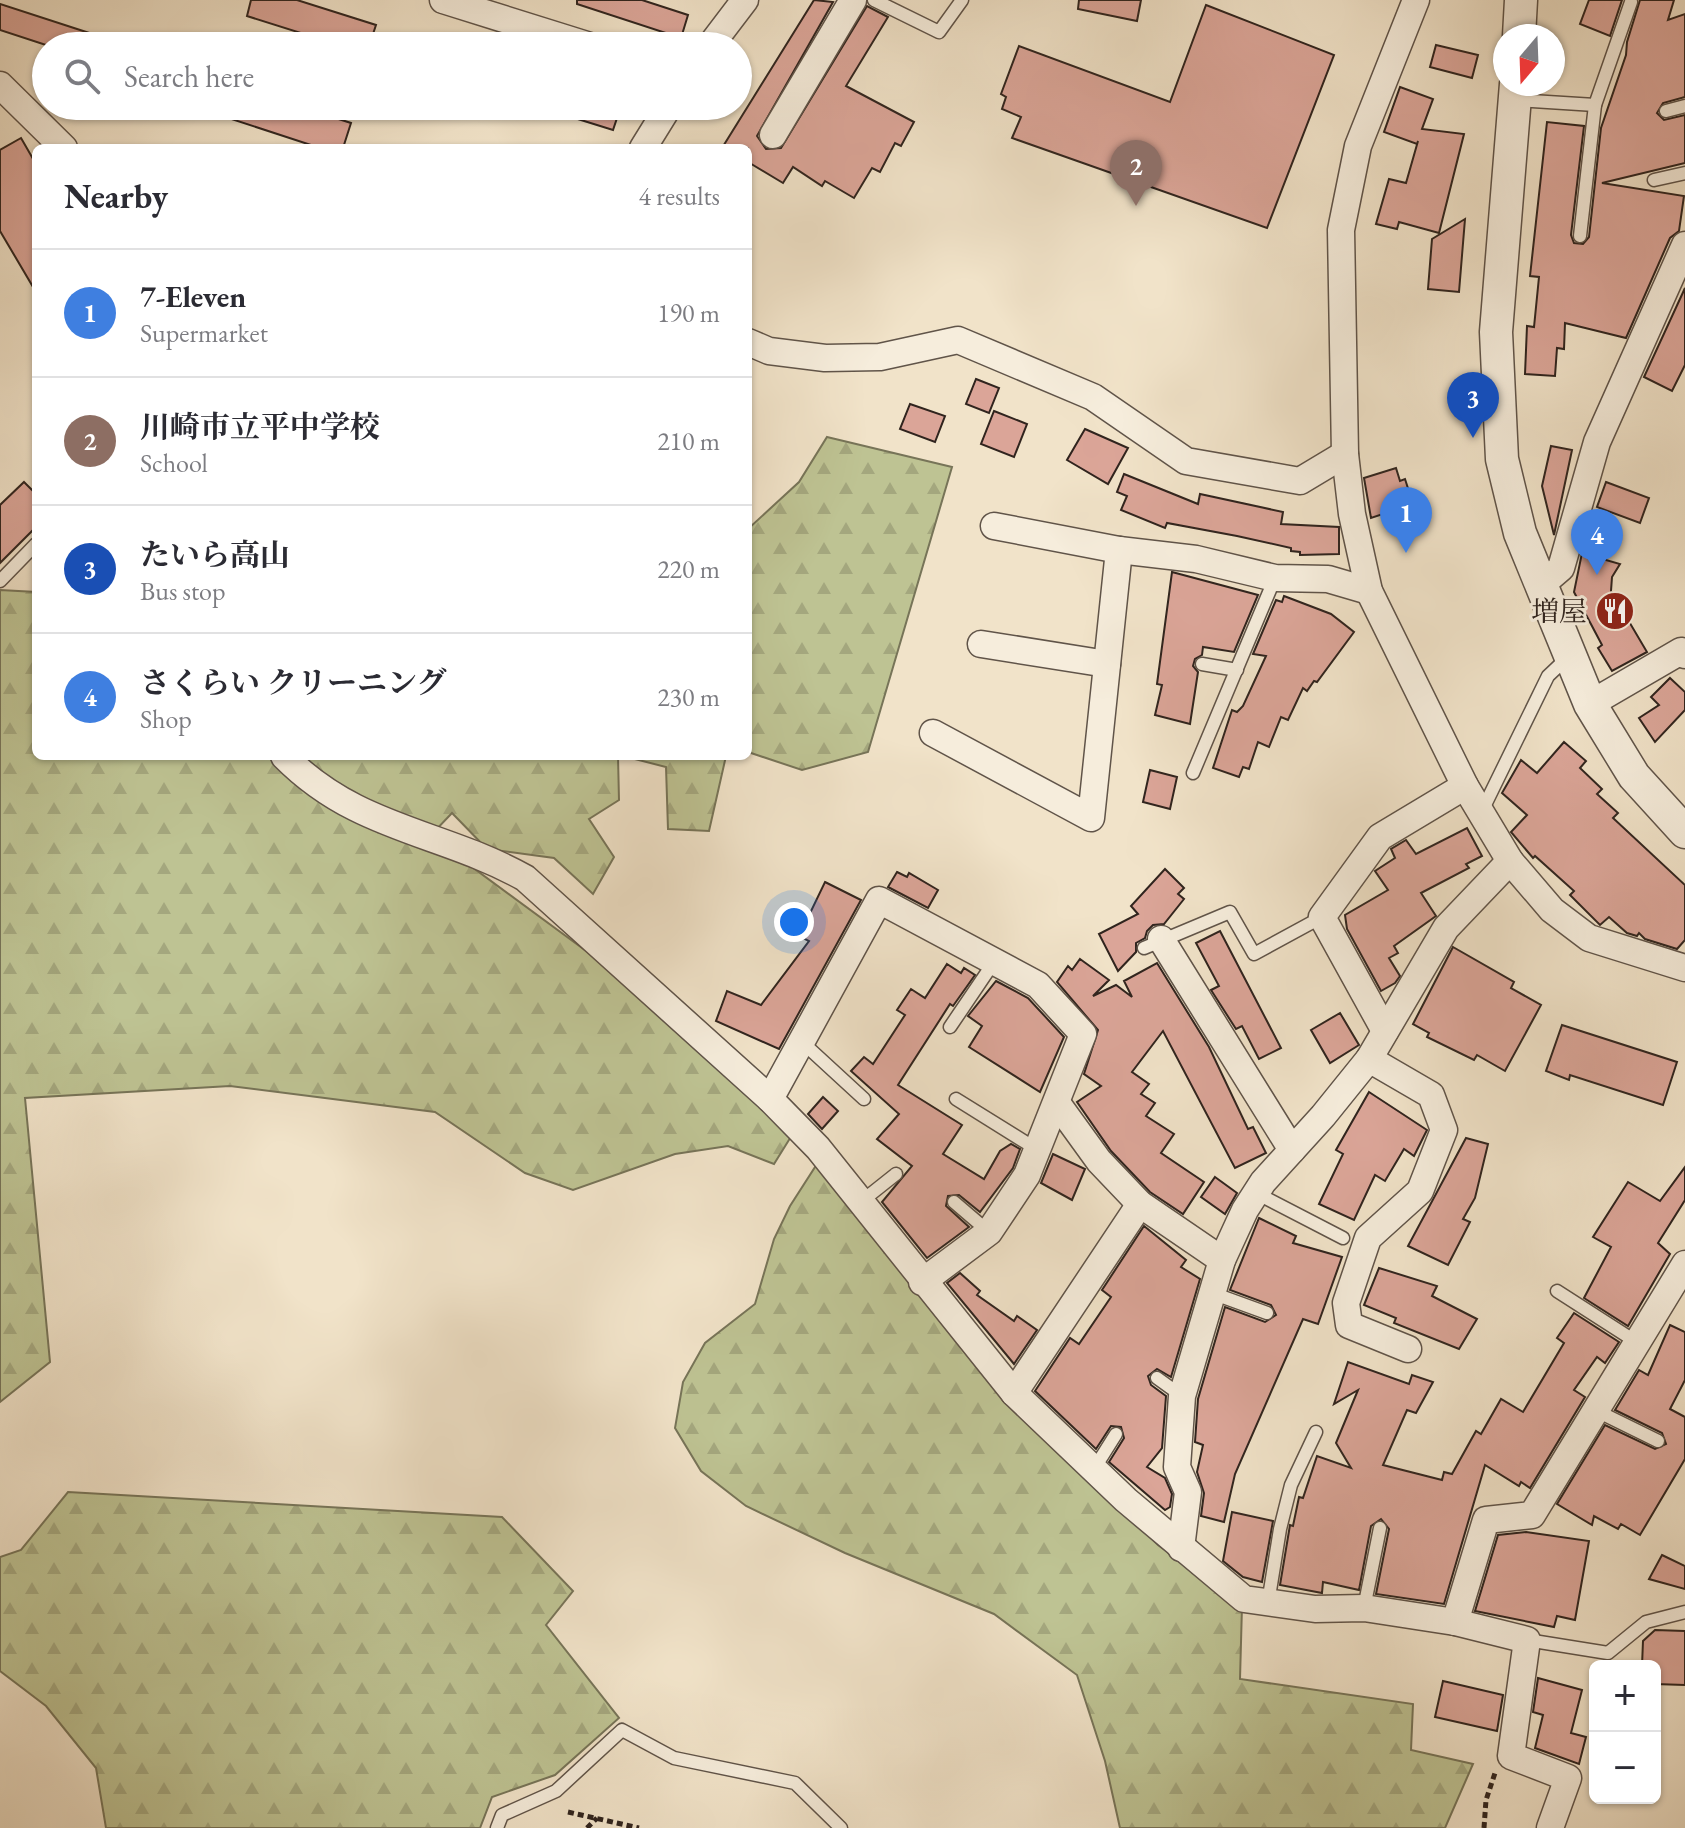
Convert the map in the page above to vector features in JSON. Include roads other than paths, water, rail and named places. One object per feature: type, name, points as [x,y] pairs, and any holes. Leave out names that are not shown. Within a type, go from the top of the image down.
[{"type":"street","points":[[443,0],[545,32]]},
{"type":"street","points":[[721,32],[745,0]]},
{"type":"street","points":[[773,135],[853,0]]},
{"type":"street","points":[[1416,0],[1358,146],[1341,230],[1345,454],[1352,514],[1369,591],[1465,786],[1510,861],[1552,910],[1589,938],[1685,968]]},
{"type":"street","points":[[1520,24],[1521,0]]},
{"type":"street","points":[[0,85],[32,116]]},
{"type":"street","points":[[1516,96],[1497,308],[1497,389],[1502,459],[1520,533],[1590,704],[1634,776],[1685,832]]},
{"type":"street","points":[[36,120],[60,144]]},
{"type":"street","points":[[645,144],[660,120]]},
{"type":"street","points":[[1540,586],[1561,568],[1597,442],[1685,245]]},
{"type":"street","points":[[752,344],[769,351],[825,358],[880,357],[958,340],[1093,397],[1186,461],[1300,481],[1345,454]]},
{"type":"street","points":[[994,526],[1119,550],[1196,559],[1275,578],[1328,579],[1369,591]]},
{"type":"street","points":[[933,733],[1091,818],[1119,550]]},
{"type":"street","points":[[981,644],[1107,664]]},
{"type":"street","points":[[1590,704],[1681,651],[1685,655]]},
{"type":"street","points":[[288,760],[310,782],[347,806],[411,833],[500,864],[525,878],[770,1099],[818,1148],[862,1201],[922,1282],[1014,1393],[1181,1548],[1244,1599],[1315,1609],[1364,1608],[1455,1622],[1527,1640],[1511,1756],[1568,1778],[1550,1828]]},
{"type":"street","points":[[1385,1031],[1322,917],[1380,837],[1465,786]]},
{"type":"street","points":[[1181,1548],[1188,1492],[1177,1467],[1182,1396],[1222,1260],[1245,1210],[1263,1182],[1369,1059],[1446,928],[1510,861]]},
{"type":"street","points":[[770,1099],[879,900],[1038,985],[1083,1034],[1080,1046],[1063,1075],[1057,1103],[1027,1175],[989,1232],[922,1282]]},
{"type":"street","points":[[1152,944],[1292,1150]]},
{"type":"street","points":[[1369,1059],[1431,1095],[1444,1130],[1420,1191],[1368,1238],[1346,1303],[1349,1325],[1408,1349]]},
{"type":"street","points":[[1057,1103],[1099,1161],[1140,1204],[1222,1260]]},
{"type":"street","points":[[1014,1393],[1140,1204]]},
{"type":"street","points":[[1455,1622],[1486,1520],[1532,1515],[1685,1264]]},
{"type":"lane","points":[[874,0],[939,32],[962,0]]},
{"type":"lane","points":[[1580,236],[1595,105],[1631,2]]},
{"type":"lane","points":[[1540,96],[1595,105]]},
{"type":"lane","points":[[1666,111],[1685,106]]},
{"type":"lane","points":[[1654,180],[1685,173]]},
{"type":"lane","points":[[0,581],[32,548]]},
{"type":"lane","points":[[1193,773],[1275,578]]},
{"type":"lane","points":[[1482,811],[1548,676],[1569,656]]},
{"type":"lane","points":[[1202,664],[1237,670]]},
{"type":"lane","points":[[1152,944],[1200,927],[1230,912],[1254,954],[1322,917]]},
{"type":"lane","points":[[950,1027],[994,962]]},
{"type":"lane","points":[[802,1042],[864,1099]]},
{"type":"lane","points":[[956,1099],[1038,1150]]},
{"type":"lane","points":[[862,1201],[896,1174]]},
{"type":"lane","points":[[1258,1194],[1343,1238]]},
{"type":"lane","points":[[954,1202],[989,1232]]},
{"type":"lane","points":[[1557,1291],[1638,1343]]},
{"type":"lane","points":[[1212,1293],[1267,1313]]},
{"type":"lane","points":[[1157,1378],[1182,1396]]},
{"type":"lane","points":[[1597,1411],[1658,1441]]},
{"type":"lane","points":[[1268,1603],[1291,1485],[1316,1432]]},
{"type":"lane","points":[[1094,1469],[1116,1434]]},
{"type":"lane","points":[[1364,1608],[1380,1528]]},
{"type":"lane","points":[[1527,1640],[1608,1653],[1646,1622],[1685,1612]]},
{"type":"lane","points":[[497,1828],[502,1815],[556,1791],[622,1730],[674,1758],[795,1783],[841,1828]]},
{"type":"place","name":"川崎市立平中学校","points":[[1136,206]]},
{"type":"place","name":"たいら高山","points":[[1473,438]]},
{"type":"place","name":"7-Eleven","points":[[1406,553]]},
{"type":"place","name":"さくらい クリーニング","points":[[1597,575]]},
{"type":"place","name":"増屋","points":[[1615,611]]}]
